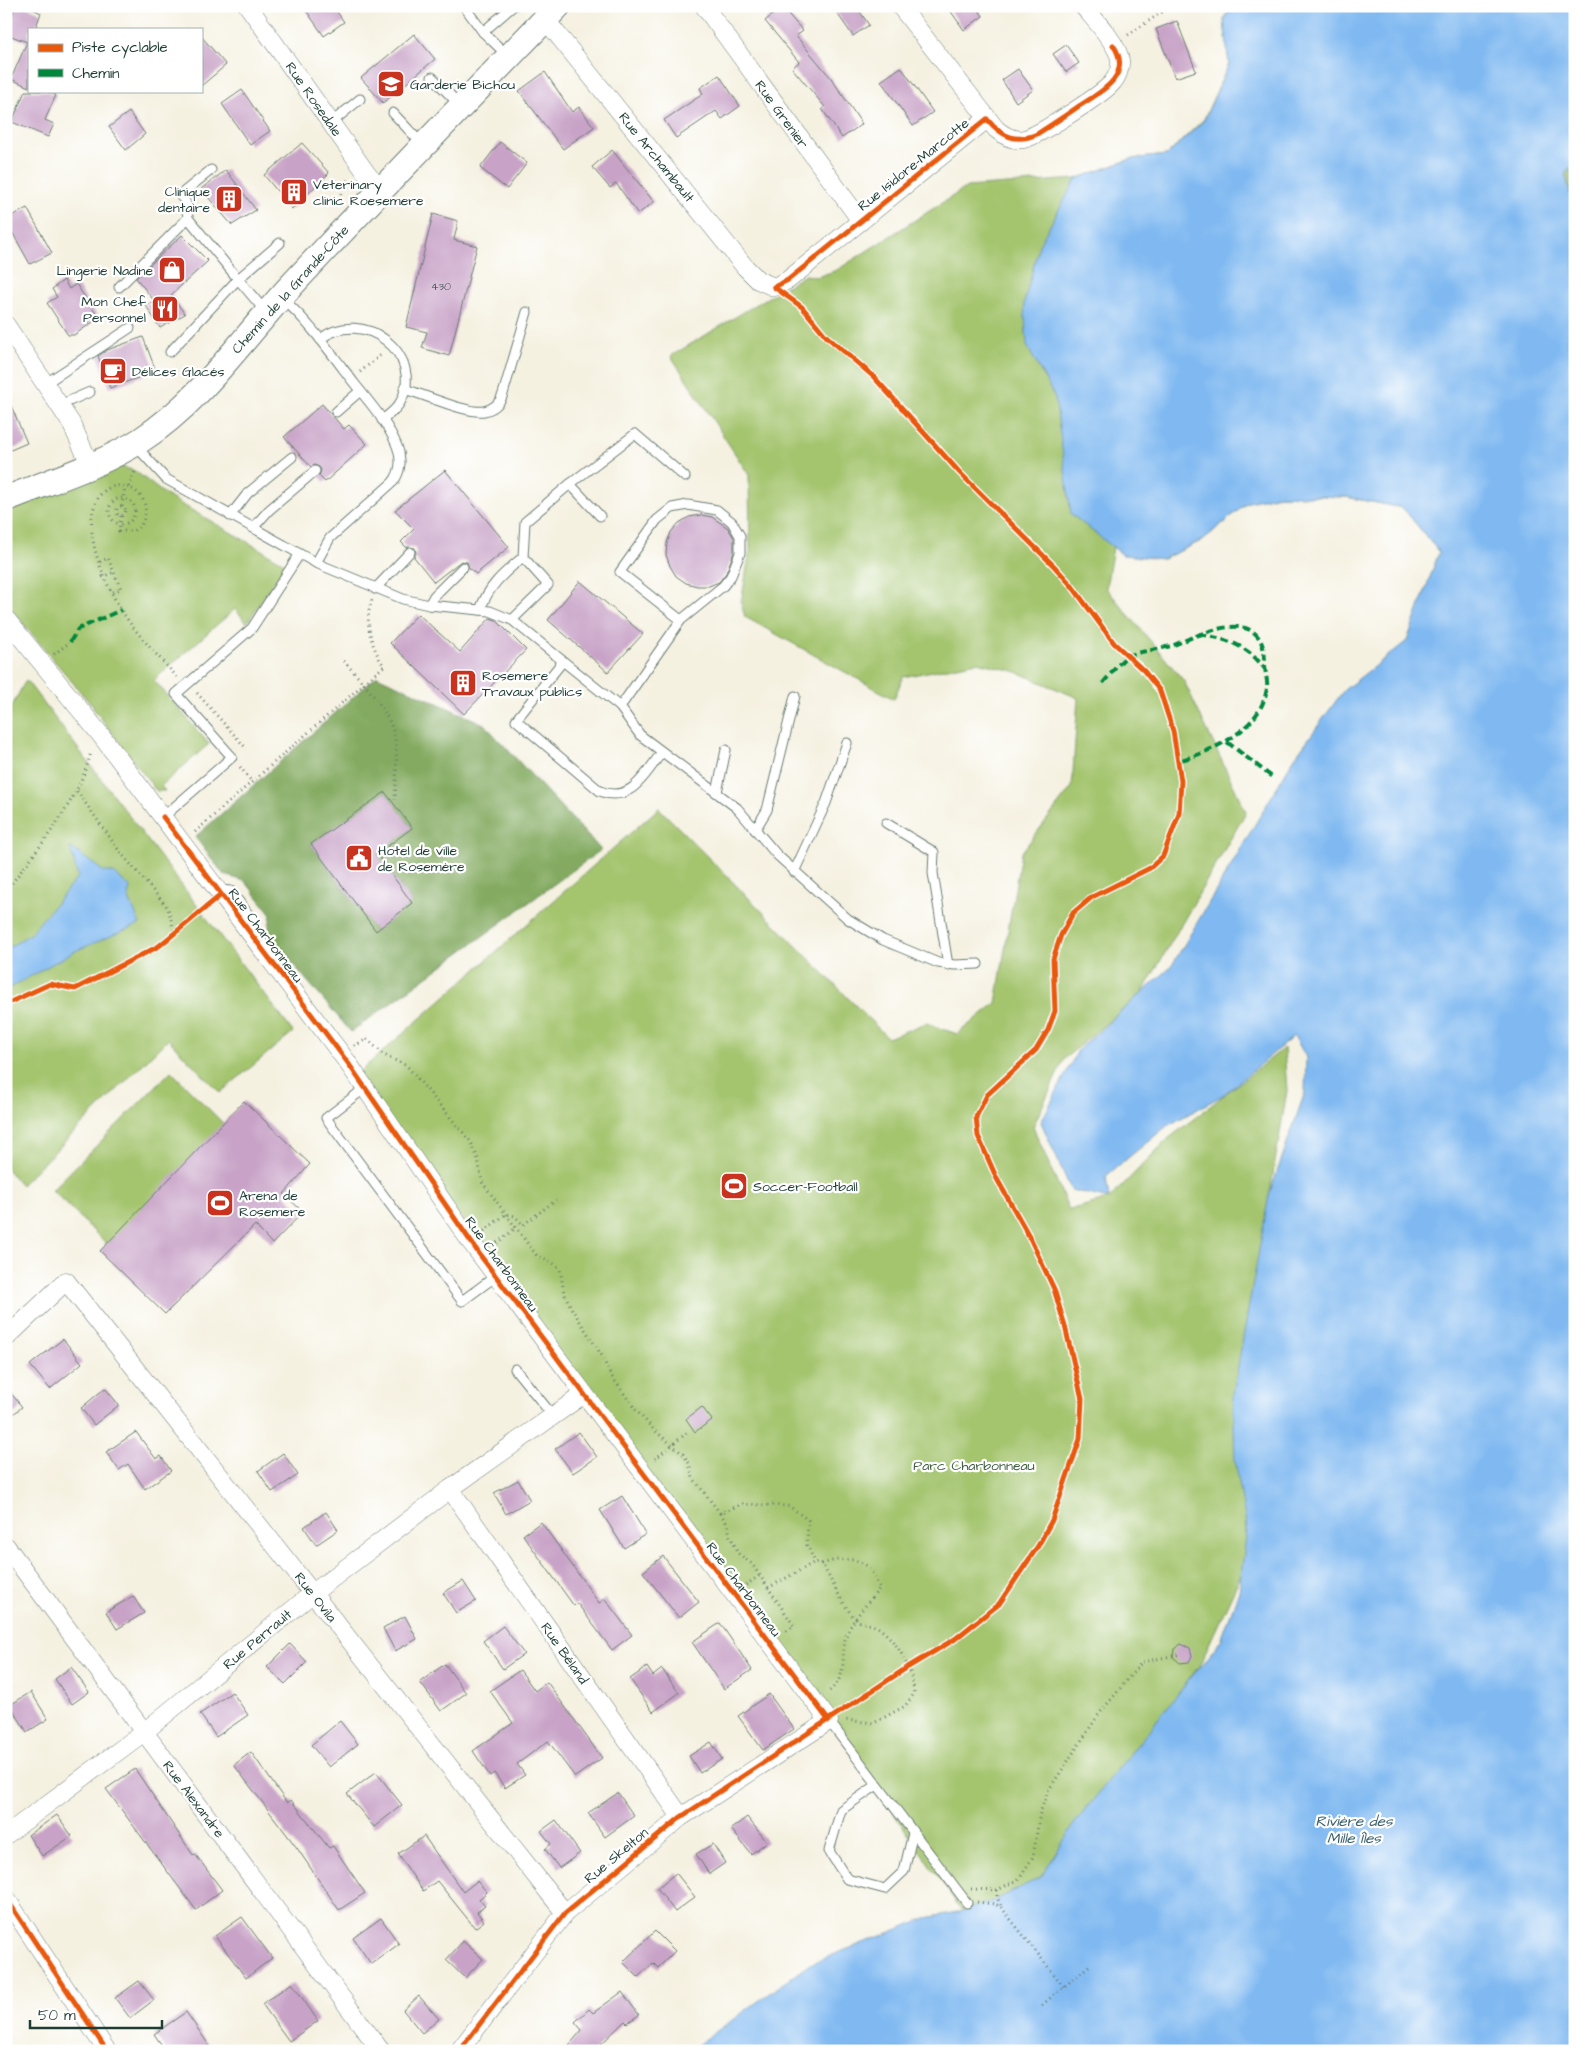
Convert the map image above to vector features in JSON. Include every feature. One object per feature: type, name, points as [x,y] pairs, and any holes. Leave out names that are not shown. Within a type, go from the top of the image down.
[{"type":"main road","name":"Chemin de la Grande-Côte","points":[[6,499],[135,444],[161,425],[185,403],[274,305],[552,13]]},
{"type":"street","name":"Rue Rosedale","points":[[248,6],[382,191]]},
{"type":"street","name":"Rue Grenier","points":[[704,6],[860,221]]},
{"type":"street","points":[[900,6],[987,118]]},
{"type":"street","points":[[1084,6],[1117,43]]},
{"type":"street","name":"Rue Archambault","points":[[552,13],[745,267],[758,280],[774,287]]},
{"type":"street","name":"Rue Isidore-Marcotte","points":[[774,287],[788,280],[987,118],[996,129],[1010,138],[1025,139],[1037,134],[1113,82],[1120,64],[1117,43]]},
{"type":"street","points":[[6,325],[60,405],[78,435],[90,464]]},
{"type":"street","name":"Rue Charbonneau","points":[[6,618],[33,654],[63,686],[251,934],[365,1088],[475,1248],[831,1719]]},
{"type":"street","name":"Rue Charbonneau","points":[[6,635],[33,654]]},
{"type":"street","name":"Rue Ovila","points":[[6,1338],[66,1282],[565,1913]]},
{"type":"street","name":"Rue Perrault","points":[[6,1835],[144,1732],[313,1593],[450,1489],[584,1394]]},
{"type":"street","name":"Rue Béland","points":[[450,1489],[681,1817]]},
{"type":"street","name":"Rue Alexandre","points":[[6,1546],[381,2051]]},
{"type":"street","name":"Rue Skelton","points":[[459,2051],[565,1913],[681,1817],[831,1719]]},
{"type":"street","points":[[6,1898],[107,2051]]},
{"type":"lane","points":[[464,6],[483,32],[509,58]]},
{"type":"lane","points":[[483,32],[513,6]]},
{"type":"lane","points":[[432,76],[462,107]]},
{"type":"lane","points":[[331,123],[360,99]]},
{"type":"lane","points":[[393,113],[424,146]]},
{"type":"lane","points":[[211,170],[180,195],[186,203],[188,218],[238,279],[274,305],[300,314],[382,420],[393,437],[400,455],[396,479],[330,538],[316,563]]},
{"type":"lane","points":[[119,287],[188,218]]},
{"type":"lane","points":[[170,352],[238,279],[280,243]]},
{"type":"lane","points":[[404,389],[472,410],[482,411],[491,408],[499,402],[503,394],[527,312]]},
{"type":"lane","points":[[320,339],[332,331],[346,327],[363,329],[377,334],[392,346],[400,357],[405,378],[404,389],[399,405],[382,420]]},
{"type":"lane","points":[[46,383],[130,328]]},
{"type":"lane","points":[[336,412],[360,391]]},
{"type":"lane","points":[[60,405],[90,392]]},
{"type":"lane","points":[[512,620],[548,586],[523,557],[525,522],[570,484],[635,434],[685,477]]},
{"type":"lane","points":[[135,444],[166,479],[316,563],[376,589],[429,605],[498,613],[512,620],[620,707],[640,735],[737,808],[794,872],[831,905],[870,933],[926,958],[948,965],[978,964]]},
{"type":"lane","points":[[230,516],[248,493],[292,457]]},
{"type":"lane","points":[[253,528],[269,510],[315,472]]},
{"type":"lane","points":[[570,484],[600,516]]},
{"type":"lane","points":[[620,707],[681,620],[723,586],[737,564],[741,544],[737,528],[725,515],[717,510],[688,505],[672,508],[657,520],[620,572],[681,620]]},
{"type":"lane","points":[[376,589],[386,575],[410,552]]},
{"type":"lane","points":[[163,817],[232,757],[176,694],[252,628],[299,555]]},
{"type":"lane","points":[[480,610],[485,595],[494,582],[523,557]]},
{"type":"lane","points":[[429,605],[434,596],[464,567]]},
{"type":"lane","points":[[563,661],[516,720],[600,792],[611,795],[631,790],[662,752]]},
{"type":"lane","points":[[755,830],[767,810],[795,696]]},
{"type":"lane","points":[[794,872],[826,803],[847,743]]},
{"type":"lane","points":[[717,792],[726,750]]},
{"type":"lane","points":[[886,823],[934,852],[933,873],[948,965]]},
{"type":"lane","points":[[365,1088],[326,1118],[462,1301],[496,1276]]},
{"type":"lane","points":[[515,1369],[553,1416]]},
{"type":"lane","points":[[831,1719],[877,1785],[967,1903]]},
{"type":"lane","points":[[877,1785],[841,1810],[829,1851],[847,1879],[885,1889],[904,1871],[913,1833]]},
{"type":"path","points":[[1117,43],[1171,6]]},
{"type":"path","points":[[341,194],[342,186],[353,176]]},
{"type":"path","points":[[371,363],[385,352]]},
{"type":"path","points":[[135,472],[127,487],[123,499],[122,506],[126,511],[121,516],[119,531],[139,529],[144,520],[144,504],[140,494],[127,487],[106,490],[95,503],[91,531],[104,576],[119,607],[168,668]]},
{"type":"path","points":[[123,499],[132,504],[134,513],[131,520],[120,524],[112,520],[109,509],[114,501],[123,499]]},
{"type":"path","points":[[121,516],[118,515],[116,510],[122,506]]},
{"type":"path","points":[[100,562],[108,558],[121,589],[113,592]]},
{"type":"path","points":[[104,576],[114,572]]},
{"type":"path","points":[[190,835],[384,666],[370,635],[368,612],[372,600]]},
{"type":"path","points":[[52,656],[70,642]]},
{"type":"path","points":[[344,661],[383,711],[395,738],[396,800]]},
{"type":"path","points":[[205,703],[244,747]]},
{"type":"path","points":[[6,891],[77,791],[100,734]]},
{"type":"path","points":[[232,757],[252,782]]},
{"type":"path","points":[[77,791],[120,852],[168,908],[174,931]]},
{"type":"path","points":[[169,936],[182,925]]},
{"type":"path","points":[[351,1048],[367,1039],[384,1055],[407,1066],[471,1142],[478,1159],[482,1182],[537,1256],[552,1262],[560,1269],[564,1293],[602,1356],[610,1374],[635,1409],[654,1430],[674,1445],[689,1463],[693,1478],[728,1525],[730,1536],[739,1554],[752,1564],[794,1626],[778,1638]]},
{"type":"path","points":[[506,1214],[515,1216],[523,1225],[556,1200]]},
{"type":"path","points":[[475,1248],[506,1214]]},
{"type":"path","points":[[475,1248],[516,1228]]},
{"type":"path","points":[[641,1470],[689,1431]]},
{"type":"path","points":[[720,1513],[743,1504],[789,1506],[808,1520],[807,1545],[815,1562]]},
{"type":"path","points":[[768,1588],[815,1562],[822,1564],[836,1559],[853,1561],[867,1566],[880,1588],[856,1620],[846,1639],[840,1680]]},
{"type":"path","points":[[822,1564],[856,1620],[878,1627],[891,1640],[901,1653],[914,1680],[914,1694],[905,1706],[874,1723],[831,1719]]},
{"type":"path","points":[[956,1889],[998,1890],[1018,1880],[1033,1857],[1040,1814],[1048,1791],[1099,1714],[1142,1662],[1181,1654]]},
{"type":"path","points":[[899,1673],[915,1663]]},
{"type":"path","points":[[998,1890],[997,1897],[1001,1907],[1064,1987]]},
{"type":"path","points":[[967,1903],[983,1902],[1001,1907]]},
{"type":"path","points":[[1042,2005],[1090,1965]]},
{"type":"green space","name":"Parc Charbonneau","points":[[1231,6],[1439,552],[1403,508],[1346,497],[1279,495],[1248,502],[1203,540],[1163,559],[1113,547],[1106,588],[1184,681],[1246,812],[1142,993],[1064,1059],[1033,1127],[1069,1210],[1109,1199],[1168,1139],[1284,1048],[1287,1091],[1244,1346],[1246,1564],[1199,1666],[1041,1877],[996,1900],[962,1911],[829,1721],[356,1075],[659,808],[888,1038],[926,1023],[957,1034],[996,1003],[1021,853],[1072,787],[1078,698],[1014,671],[977,662],[903,677],[894,699],[745,617],[741,603],[750,550],[749,475],[671,356],[805,275],[817,277],[837,270],[967,187],[1076,179],[1131,159],[1167,155],[1204,119],[1229,64],[1224,20]]},
{"type":"green space","points":[[1575,162],[1575,213],[1565,174]]},
{"type":"green space","points":[[119,466],[135,471],[167,496],[286,564],[247,623],[235,609],[154,680],[209,744],[161,786],[165,791],[157,791],[155,789],[93,708],[93,704],[89,702],[6,603],[6,511]]},
{"type":"green space","points":[[377,676],[484,724],[601,850],[351,1032],[268,935],[271,914],[245,881],[224,875],[195,837]],"holes":[[[385,792],[412,828],[377,854],[412,903],[376,931],[311,844]]]},
{"type":"green space","points":[[26,680],[293,1032],[220,1093],[168,1039],[21,1185],[6,1168],[6,717]]},
{"type":"green space","points":[[171,1071],[234,1134],[115,1252],[52,1190]]},
{"type":"water","name":"Rivière des Mille Îles","points":[[1231,6],[1575,6],[1575,162],[1565,174],[1575,213],[1575,2051],[689,2051],[810,1964],[926,1918],[962,1911],[996,1900],[1041,1877],[1074,1824],[1221,1640],[1239,1591],[1247,1529],[1235,1460],[1233,1393],[1269,1195],[1305,1092],[1306,1057],[1294,1036],[1223,1095],[1167,1126],[1106,1176],[1109,1199],[1071,1190],[1041,1122],[1078,1050],[1171,967],[1293,760],[1344,690],[1407,641],[1439,552],[1403,508],[1346,497],[1279,495],[1248,502],[1203,540],[1163,559],[1123,555],[1071,514],[1055,398],[1027,346],[1024,303],[1039,245],[1076,179],[1131,159],[1167,155],[1204,120],[1229,64],[1224,20]]},
{"type":"water","points":[[70,847],[103,871],[114,873],[130,887],[128,896],[140,924],[75,951],[6,990],[6,949],[30,934],[78,877]]},
{"type":"building","points":[[15,6],[26,6],[41,13],[35,28],[28,28],[28,87],[11,79],[27,42],[6,34]]},
{"type":"building","points":[[303,6],[333,6],[344,22],[324,36]]},
{"type":"building","points":[[832,6],[856,6],[869,25],[853,36]]},
{"type":"building","points":[[947,6],[976,6],[983,16],[964,30]]},
{"type":"building","points":[[782,7],[803,31],[796,36],[831,78],[862,124],[842,138],[822,109],[825,107],[792,68],[799,62],[765,21]]},
{"type":"building","points":[[1177,21],[1196,71],[1175,78],[1156,29]]},
{"type":"building","points":[[414,34],[435,59],[383,103],[361,78]]},
{"type":"building","points":[[202,37],[226,65],[202,85]]},
{"type":"building","points":[[1066,45],[1079,63],[1066,72],[1053,54]]},
{"type":"building","points":[[901,67],[933,112],[913,126],[881,81]]},
{"type":"building","points":[[1018,69],[1033,90],[1016,102],[1002,80]]},
{"type":"building","points":[[545,72],[572,112],[579,107],[594,127],[563,149],[519,91]]},
{"type":"building","points":[[719,75],[740,106],[722,119],[716,111],[676,138],[664,120],[703,94],[700,88]]},
{"type":"building","points":[[242,90],[270,131],[250,145],[222,104]]},
{"type":"building","points":[[25,91],[48,92],[56,95],[45,120],[54,124],[48,137],[12,122]]},
{"type":"building","points":[[129,112],[145,134],[126,150],[109,127]]},
{"type":"building","points":[[500,142],[527,163],[507,189],[480,168]]},
{"type":"building","name":"Veterinary clinic Roesemere","points":[[302,143],[329,173],[292,209],[264,175]]},
{"type":"building","points":[[612,150],[654,202],[638,214],[616,183],[610,188],[592,167]]},
{"type":"building","name":"Clinique dentaire","points":[[226,170],[256,210],[232,225],[201,189]]},
{"type":"building","points":[[27,208],[52,253],[30,264],[6,221],[6,219]]},
{"type":"building","points":[[433,214],[458,221],[454,240],[477,246],[449,356],[422,348],[427,332],[406,327]]},
{"type":"building","name":"Lingerie Nadine","points":[[182,235],[208,261],[171,295],[185,314],[160,328],[145,304],[156,303],[136,278]]},
{"type":"building","points":[[64,280],[69,289],[76,284],[99,318],[74,335],[68,335],[47,303],[57,297],[52,289]]},
{"type":"building","points":[[143,337],[156,371],[110,388],[98,356],[107,350]]},
{"type":"building","points":[[6,394],[27,443],[6,452]]},
{"type":"building","points":[[322,404],[344,429],[349,425],[367,444],[325,482],[319,476],[321,470],[319,467],[314,465],[311,467],[284,437]]},
{"type":"building","points":[[445,470],[509,547],[476,574],[469,568],[467,562],[461,561],[434,582],[414,557],[416,553],[415,548],[406,547],[401,542],[414,529],[395,510]]},
{"type":"building","points":[[701,515],[712,517],[728,528],[734,538],[734,552],[726,573],[719,582],[709,586],[697,586],[686,583],[676,576],[666,555],[667,543],[671,532],[679,523],[689,517]]},
{"type":"building","points":[[580,581],[643,634],[608,672],[548,620]]},
{"type":"building","name":"Rosemere Travaux publics","points":[[418,614],[460,652],[490,618],[496,620],[526,650],[464,714],[390,643]]},
{"type":"building","points":[[385,792],[412,828],[377,854],[412,903],[376,931],[311,844]]},
{"type":"building","name":"Arena de Rosemere","points":[[244,1101],[310,1164],[284,1194],[303,1212],[272,1244],[255,1225],[165,1314],[100,1251]]},
{"type":"building","points":[[63,1339],[82,1363],[50,1389],[30,1365]]},
{"type":"building","points":[[6,1387],[22,1407],[6,1420]]},
{"type":"building","points":[[105,1388],[119,1405],[94,1425],[81,1408]]},
{"type":"building","points":[[702,1407],[712,1420],[695,1432],[686,1419]]},
{"type":"building","points":[[136,1432],[156,1459],[161,1456],[171,1471],[145,1489],[128,1464],[119,1470],[106,1452]]},
{"type":"building","points":[[579,1432],[597,1457],[573,1473],[555,1449]]},
{"type":"building","points":[[283,1453],[298,1475],[272,1492],[258,1471]]},
{"type":"building","points":[[518,1480],[530,1500],[506,1514],[494,1493]]},
{"type":"building","points":[[622,1496],[646,1534],[624,1548],[600,1510]]},
{"type":"building","points":[[326,1512],[338,1530],[316,1545],[304,1527]]},
{"type":"building","points":[[541,1522],[599,1603],[605,1599],[632,1635],[612,1650],[577,1603],[574,1606],[523,1535]]},
{"type":"building","points":[[663,1556],[699,1602],[679,1618],[643,1572]]},
{"type":"building","points":[[463,1581],[476,1601],[456,1613],[443,1593]]},
{"type":"building","points":[[133,1596],[144,1613],[117,1629],[106,1612]]},
{"type":"building","points":[[405,1616],[417,1639],[395,1651],[383,1628]]},
{"type":"building","points":[[720,1623],[752,1670],[724,1689],[692,1642]]},
{"type":"building","points":[[503,1626],[524,1654],[503,1669],[483,1641]]},
{"type":"building","points":[[290,1644],[307,1662],[285,1684],[267,1667]]},
{"type":"building","points":[[1181,1644],[1190,1648],[1192,1656],[1189,1662],[1180,1663],[1173,1657],[1174,1649]]},
{"type":"building","points":[[445,1664],[466,1693],[441,1711],[420,1682]]},
{"type":"building","points":[[71,1667],[89,1692],[72,1704],[55,1679]]},
{"type":"building","points":[[647,1667],[653,1676],[662,1669],[679,1693],[653,1712],[630,1679]]},
{"type":"building","points":[[520,1670],[535,1691],[547,1682],[602,1758],[575,1777],[548,1741],[517,1764],[525,1775],[505,1788],[494,1773],[490,1776],[473,1751],[513,1723],[490,1691]]},
{"type":"building","points":[[31,1692],[48,1719],[27,1732],[10,1705]]},
{"type":"building","points":[[232,1692],[248,1715],[216,1737],[200,1714]]},
{"type":"building","points":[[769,1694],[794,1729],[763,1750],[738,1716]]},
{"type":"building","points":[[340,1721],[358,1744],[329,1767],[311,1745]]},
{"type":"building","points":[[711,1742],[722,1759],[700,1773],[689,1756]]},
{"type":"building","points":[[251,1752],[287,1803],[291,1800],[329,1848],[333,1846],[365,1893],[339,1910],[297,1848],[234,1765]]},
{"type":"building","points":[[135,1769],[193,1855],[195,1854],[222,1890],[196,1910],[106,1789]]},
{"type":"building","points":[[376,1772],[402,1805],[374,1827],[347,1794]]},
{"type":"building","points":[[618,1793],[634,1816],[605,1837],[588,1813]]},
{"type":"building","points":[[57,1815],[72,1836],[42,1856],[28,1835]]},
{"type":"building","points":[[747,1817],[767,1842],[751,1854],[731,1829]]},
{"type":"building","points":[[556,1820],[580,1853],[559,1868],[545,1849],[551,1844],[541,1831]]},
{"type":"building","points":[[424,1836],[463,1892],[477,1881],[487,1892],[479,1899],[485,1906],[477,1912],[484,1921],[475,1928],[437,1881],[423,1891],[398,1854]]},
{"type":"building","points":[[713,1844],[725,1863],[709,1874],[696,1854]]},
{"type":"building","points":[[676,1873],[695,1897],[675,1912],[657,1888]]},
{"type":"building","points":[[242,1917],[272,1958],[246,1978],[215,1936]]},
{"type":"building","points":[[381,1918],[399,1944],[371,1964],[353,1938]]},
{"type":"building","points":[[655,1931],[675,1951],[658,1968],[653,1963],[638,1977],[623,1962]]},
{"type":"building","points":[[463,1941],[483,1959],[465,1978],[446,1960]]},
{"type":"building","points":[[139,1981],[154,2000],[130,2018],[115,1998]]},
{"type":"building","points":[[292,1983],[318,2021],[289,2041],[262,2004]]},
{"type":"building","points":[[622,1992],[639,2015],[627,2023],[625,2021],[594,2051],[564,2051],[582,2030],[575,2022],[589,2009],[593,2013]]},
{"type":"building","points":[[419,1996],[439,2019],[422,2033],[403,2010]]},
{"type":"building","points":[[186,2012],[209,2045],[201,2051],[166,2051],[154,2034]]},
{"type":"marked path","points":[[70,642],[78,629],[121,610]]},
{"type":"marked path","points":[[1103,683],[1120,663],[1130,655],[1174,645],[1218,629],[1245,628],[1256,634],[1263,646],[1267,685],[1263,703],[1245,727],[1220,745],[1178,761]]},
{"type":"marked path","points":[[1199,634],[1236,644],[1251,654],[1265,669]]},
{"type":"marked path","points":[[1227,742],[1272,777]]},
{"type":"cycle path","points":[[774,287],[788,280],[987,119],[998,130],[1009,137],[1029,137],[1037,134],[1105,89],[1112,82],[1120,65],[1113,45]]},
{"type":"cycle path","points":[[459,2051],[565,1913],[681,1817],[908,1667],[955,1639],[999,1604],[1038,1546],[1052,1520],[1080,1439],[1082,1399],[1065,1326],[1054,1289],[1029,1236],[997,1179],[978,1136],[976,1117],[987,1095],[1036,1050],[1048,1030],[1055,1011],[1053,959],[1061,935],[1073,913],[1092,897],[1150,868],[1163,856],[1179,814],[1181,781],[1173,731],[1160,691],[1144,671],[1114,643],[1072,586],[960,473],[873,376],[826,336],[802,307],[774,287]]},
{"type":"cycle path","points":[[163,817],[348,1063],[480,1255],[829,1721]]},
{"type":"cycle path","points":[[6,1004],[50,984],[75,989],[159,946],[221,895]]},
{"type":"cycle path","points":[[6,1898],[107,2051]]},
{"type":"place","name":"Garderie Bichou","points":[[391,84]]},
{"type":"place","name":"Veterinary clinic Roesemere","points":[[294,192]]},
{"type":"place","name":"Clinique dentaire","points":[[229,199]]},
{"type":"place","name":"Lingerie Nadine","points":[[172,270]]},
{"type":"place","name":"Mon Chef Personnel","points":[[165,309]]},
{"type":"place","name":"Délices Glacés","points":[[113,371]]},
{"type":"place","name":"Rosemere Travaux publics","points":[[463,683]]},
{"type":"place","name":"Hotel de ville de Rosemère","points":[[359,858]]},
{"type":"place","name":"Soccer-Football","points":[[734,1186]]},
{"type":"place","name":"Arena de Rosemere","points":[[220,1203]]}]
